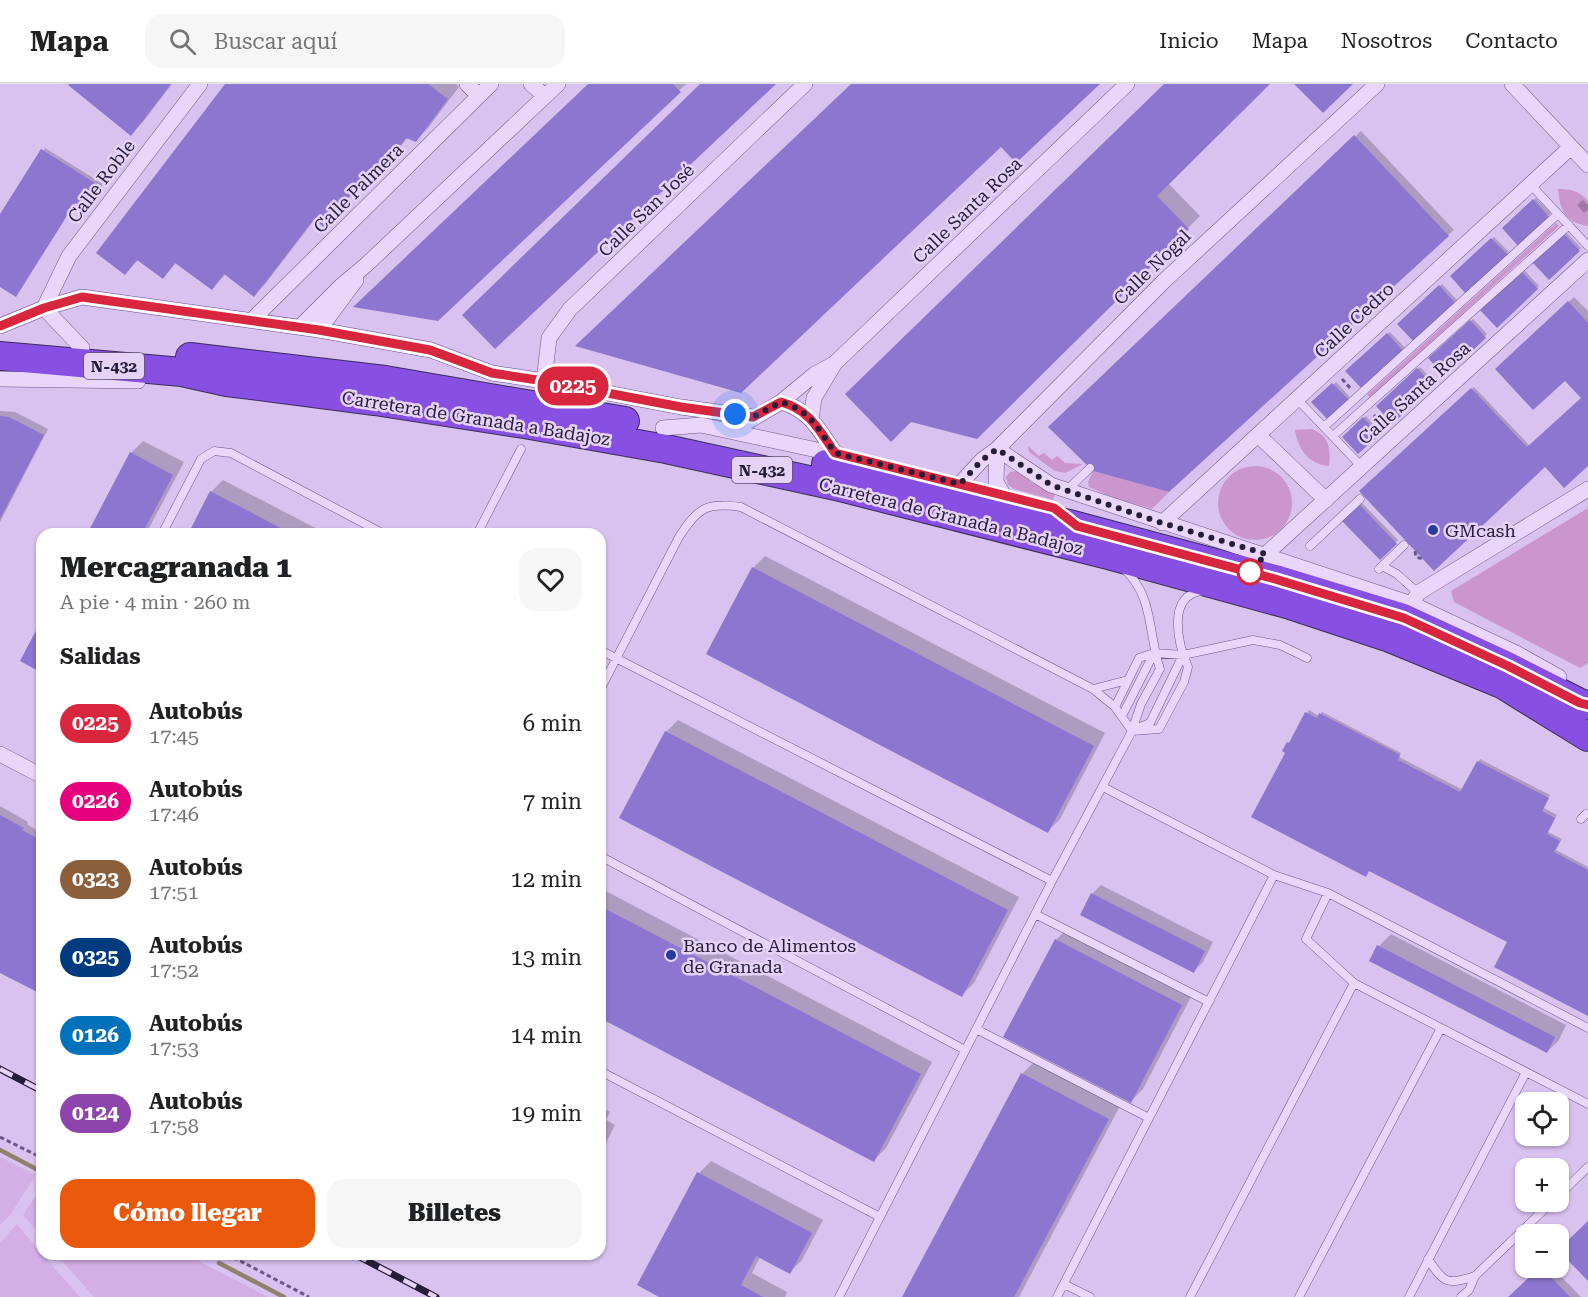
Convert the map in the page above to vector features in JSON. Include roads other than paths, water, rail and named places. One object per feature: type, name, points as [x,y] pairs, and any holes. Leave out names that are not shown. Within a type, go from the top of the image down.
[{"type":"highway","name":"Carretera de Granada a Badajoz","points":[[0,342],[186,357],[385,380],[663,428],[883,477],[1275,579],[1404,618],[1588,705]]},
{"type":"highway","name":"Carretera de Granada a Badajoz","points":[[0,356],[182,372],[227,382],[375,401],[524,424],[666,449],[836,486],[1233,589],[1390,638],[1502,684],[1588,737]]},
{"type":"street","name":"Calle Roble","points":[[44,308],[69,256],[200,84]]},
{"type":"street","points":[[468,84],[479,96]]},
{"type":"street","name":"Calle Palmera","points":[[252,320],[492,84]]},
{"type":"street","points":[[531,84],[545,96]]},
{"type":"street","points":[[300,327],[558,84]]},
{"type":"street","name":"Calle San José","points":[[544,381],[549,338],[570,309],[805,84]]},
{"type":"street","name":"Calle Santa Rosa","points":[[811,420],[814,398],[835,363],[1127,84]]},
{"type":"street","name":"Calle Nogal","points":[[960,484],[1164,281],[1377,84]]},
{"type":"street","points":[[1512,84],[1588,165]]},
{"type":"street","name":"Calle Cedro","points":[[1162,523],[1571,147]]},
{"type":"street","name":"Calle Santa Rosa","points":[[1266,554],[1588,260]]},
{"type":"street","points":[[319,330],[366,265]]},
{"type":"street","points":[[0,326],[44,308],[82,297],[319,330],[430,350],[492,373],[681,407],[753,417]]},
{"type":"street","points":[[44,308],[82,348]]},
{"type":"street","name":"Calle Santa Rosa","points":[[736,431],[753,417],[781,402],[814,374],[835,363]]},
{"type":"street","points":[[0,379],[227,382]]},
{"type":"street","points":[[781,402],[795,406],[811,420],[835,453]]},
{"type":"street","points":[[663,428],[701,424],[835,453],[1054,508],[1077,526]]},
{"type":"street","points":[[1258,435],[1326,500]]},
{"type":"street","points":[[997,449],[1051,485],[1162,523],[1415,598],[1588,693]]},
{"type":"street","points":[[997,449],[996,482],[1003,494]]},
{"type":"street","points":[[1415,598],[1588,489]]},
{"type":"street","points":[[0,754],[36,773]]},
{"type":"lane","points":[[1530,184],[1588,246]]},
{"type":"lane","points":[[1324,427],[1558,214]]},
{"type":"lane","points":[[1333,436],[1569,225]]},
{"type":"lane","points":[[1297,399],[1362,467]]},
{"type":"lane","points":[[480,528],[521,449]]},
{"type":"lane","points":[[165,528],[201,459],[214,451],[231,453],[371,528]]},
{"type":"lane","points":[[1067,490],[1090,468]]},
{"type":"lane","points":[[1310,546],[1360,499]]},
{"type":"lane","points":[[606,679],[679,537],[691,520],[703,509],[720,504],[741,507],[1093,690],[1115,706],[1132,731]]},
{"type":"lane","points":[[1404,545],[1380,568],[1396,574],[1415,598]]},
{"type":"lane","points":[[839,1297],[1052,881],[1103,788],[1132,731],[1141,704],[1160,669],[1155,653],[1148,606],[1132,576],[1108,555]]},
{"type":"lane","points":[[1132,731],[1159,729],[1184,682],[1188,667],[1183,655],[1177,618],[1184,600],[1195,592],[1233,589]]},
{"type":"lane","points":[[1115,706],[1139,658],[1155,653],[1183,655],[1253,640],[1280,645],[1307,658]]},
{"type":"lane","points":[[606,653],[1052,881]]},
{"type":"lane","points":[[1122,716],[1155,653]]},
{"type":"lane","points":[[1132,731],[1150,723],[1183,655]]},
{"type":"lane","points":[[1093,690],[1128,680]]},
{"type":"lane","points":[[1103,788],[1274,875],[1328,893],[1588,1028]]},
{"type":"lane","points":[[606,859],[965,1050]]},
{"type":"lane","points":[[1057,1297],[1274,875]]},
{"type":"lane","points":[[1328,893],[1306,939],[1354,983],[1588,1104]]},
{"type":"lane","points":[[1035,914],[1209,1002]]},
{"type":"lane","points":[[1190,1297],[1354,983]]},
{"type":"lane","points":[[1299,1297],[1441,1028]]},
{"type":"lane","points":[[976,1029],[1149,1118]]},
{"type":"lane","points":[[1409,1297],[1526,1072]]},
{"type":"lane","points":[[606,1074],[880,1217]]},
{"type":"lane","points":[[1569,1185],[1588,1167]]},
{"type":"lane","points":[[1461,1297],[1469,1290],[1475,1276],[1542,1212]]},
{"type":"lane","points":[[1428,1259],[1444,1279],[1455,1282],[1475,1276]]},
{"type":"lane","points":[[1064,1284],[1090,1297]]},
{"type":"waterway","points":[[0,1150],[36,1169]]},
{"type":"waterway","points":[[219,1263],[284,1297]]},
{"type":"railway","points":[[0,1069],[36,1088]]},
{"type":"railway","points":[[365,1260],[436,1297]]},
{"type":"place","name":"GMcash","points":[[1433,530]]},
{"type":"place","name":"Banco de Alimentos de Granada","points":[[671,955]]}]
